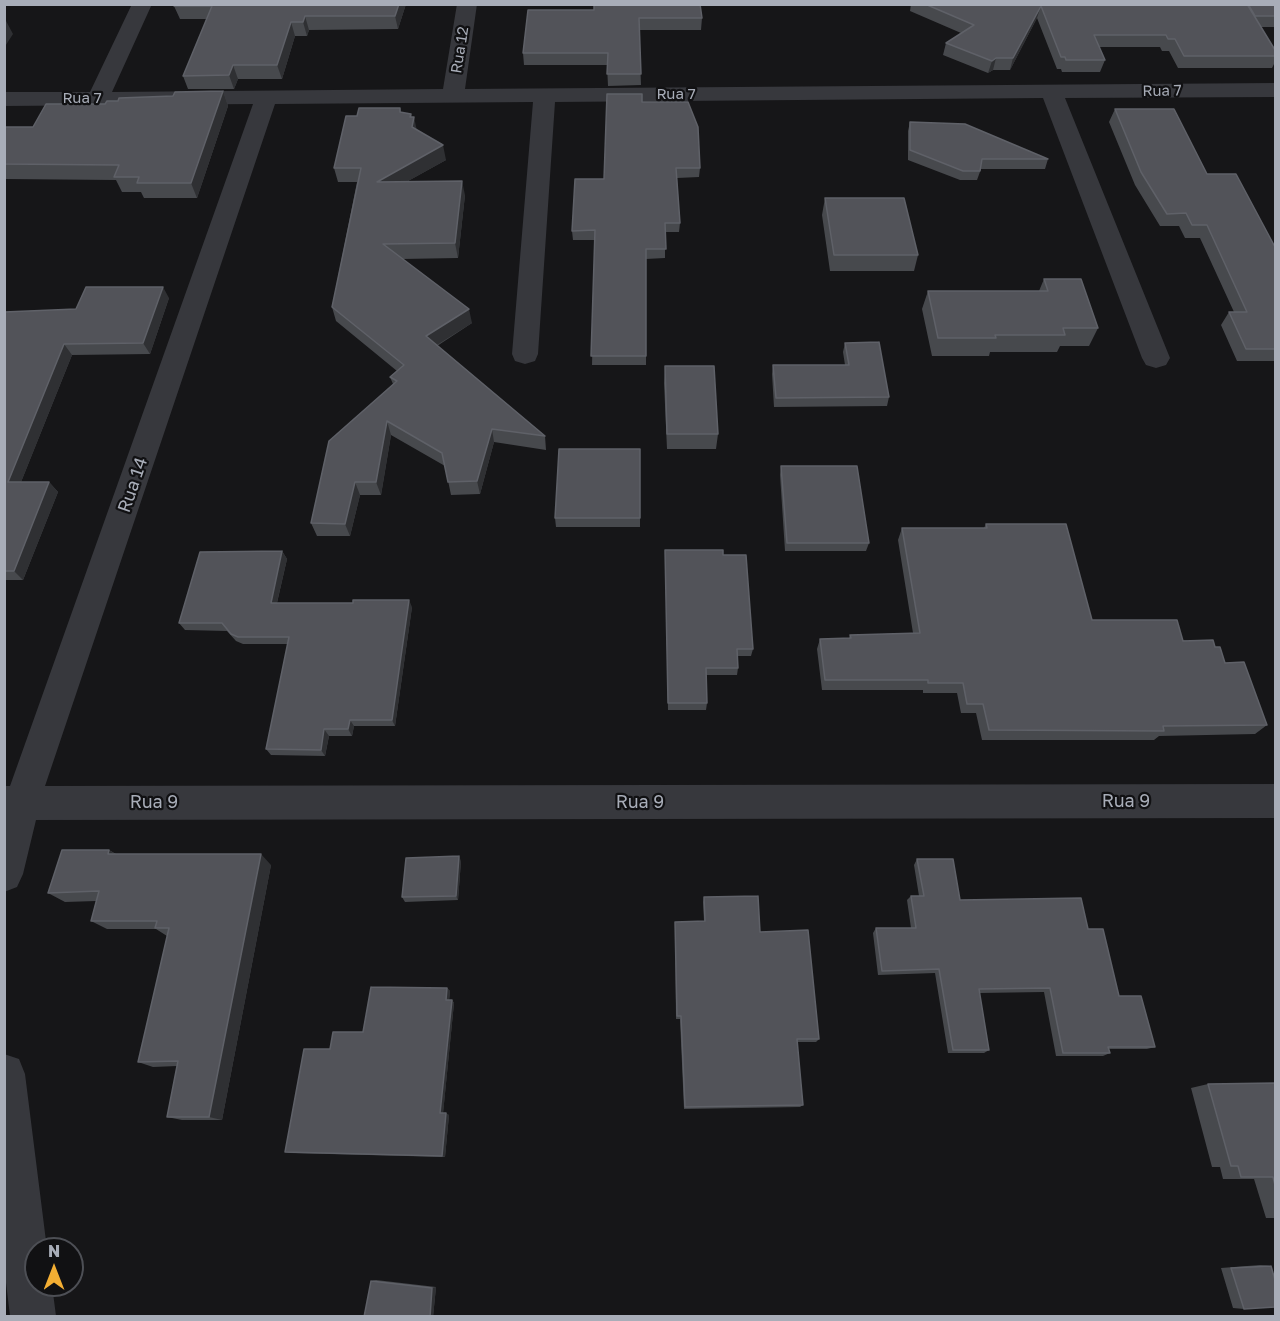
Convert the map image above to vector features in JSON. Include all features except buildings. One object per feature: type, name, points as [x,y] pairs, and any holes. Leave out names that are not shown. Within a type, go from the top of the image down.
[{"type":"street","points":[[98,98],[141,4]]},
{"type":"street","name":"Rua 12","points":[[453,96],[467,4]]},
{"type":"street","name":"Rua 7","points":[[4,99],[1275,90]]},
{"type":"street","points":[[1052,92],[1156,358]]},
{"type":"street","points":[[525,354],[545,95]]},
{"type":"street","name":"Rua 14","points":[[4,874],[13,802],[266,97]]},
{"type":"street","name":"Rua 9","points":[[13,802],[1275,801]]},
{"type":"street","points":[[4,1074],[33,1317]]}]
